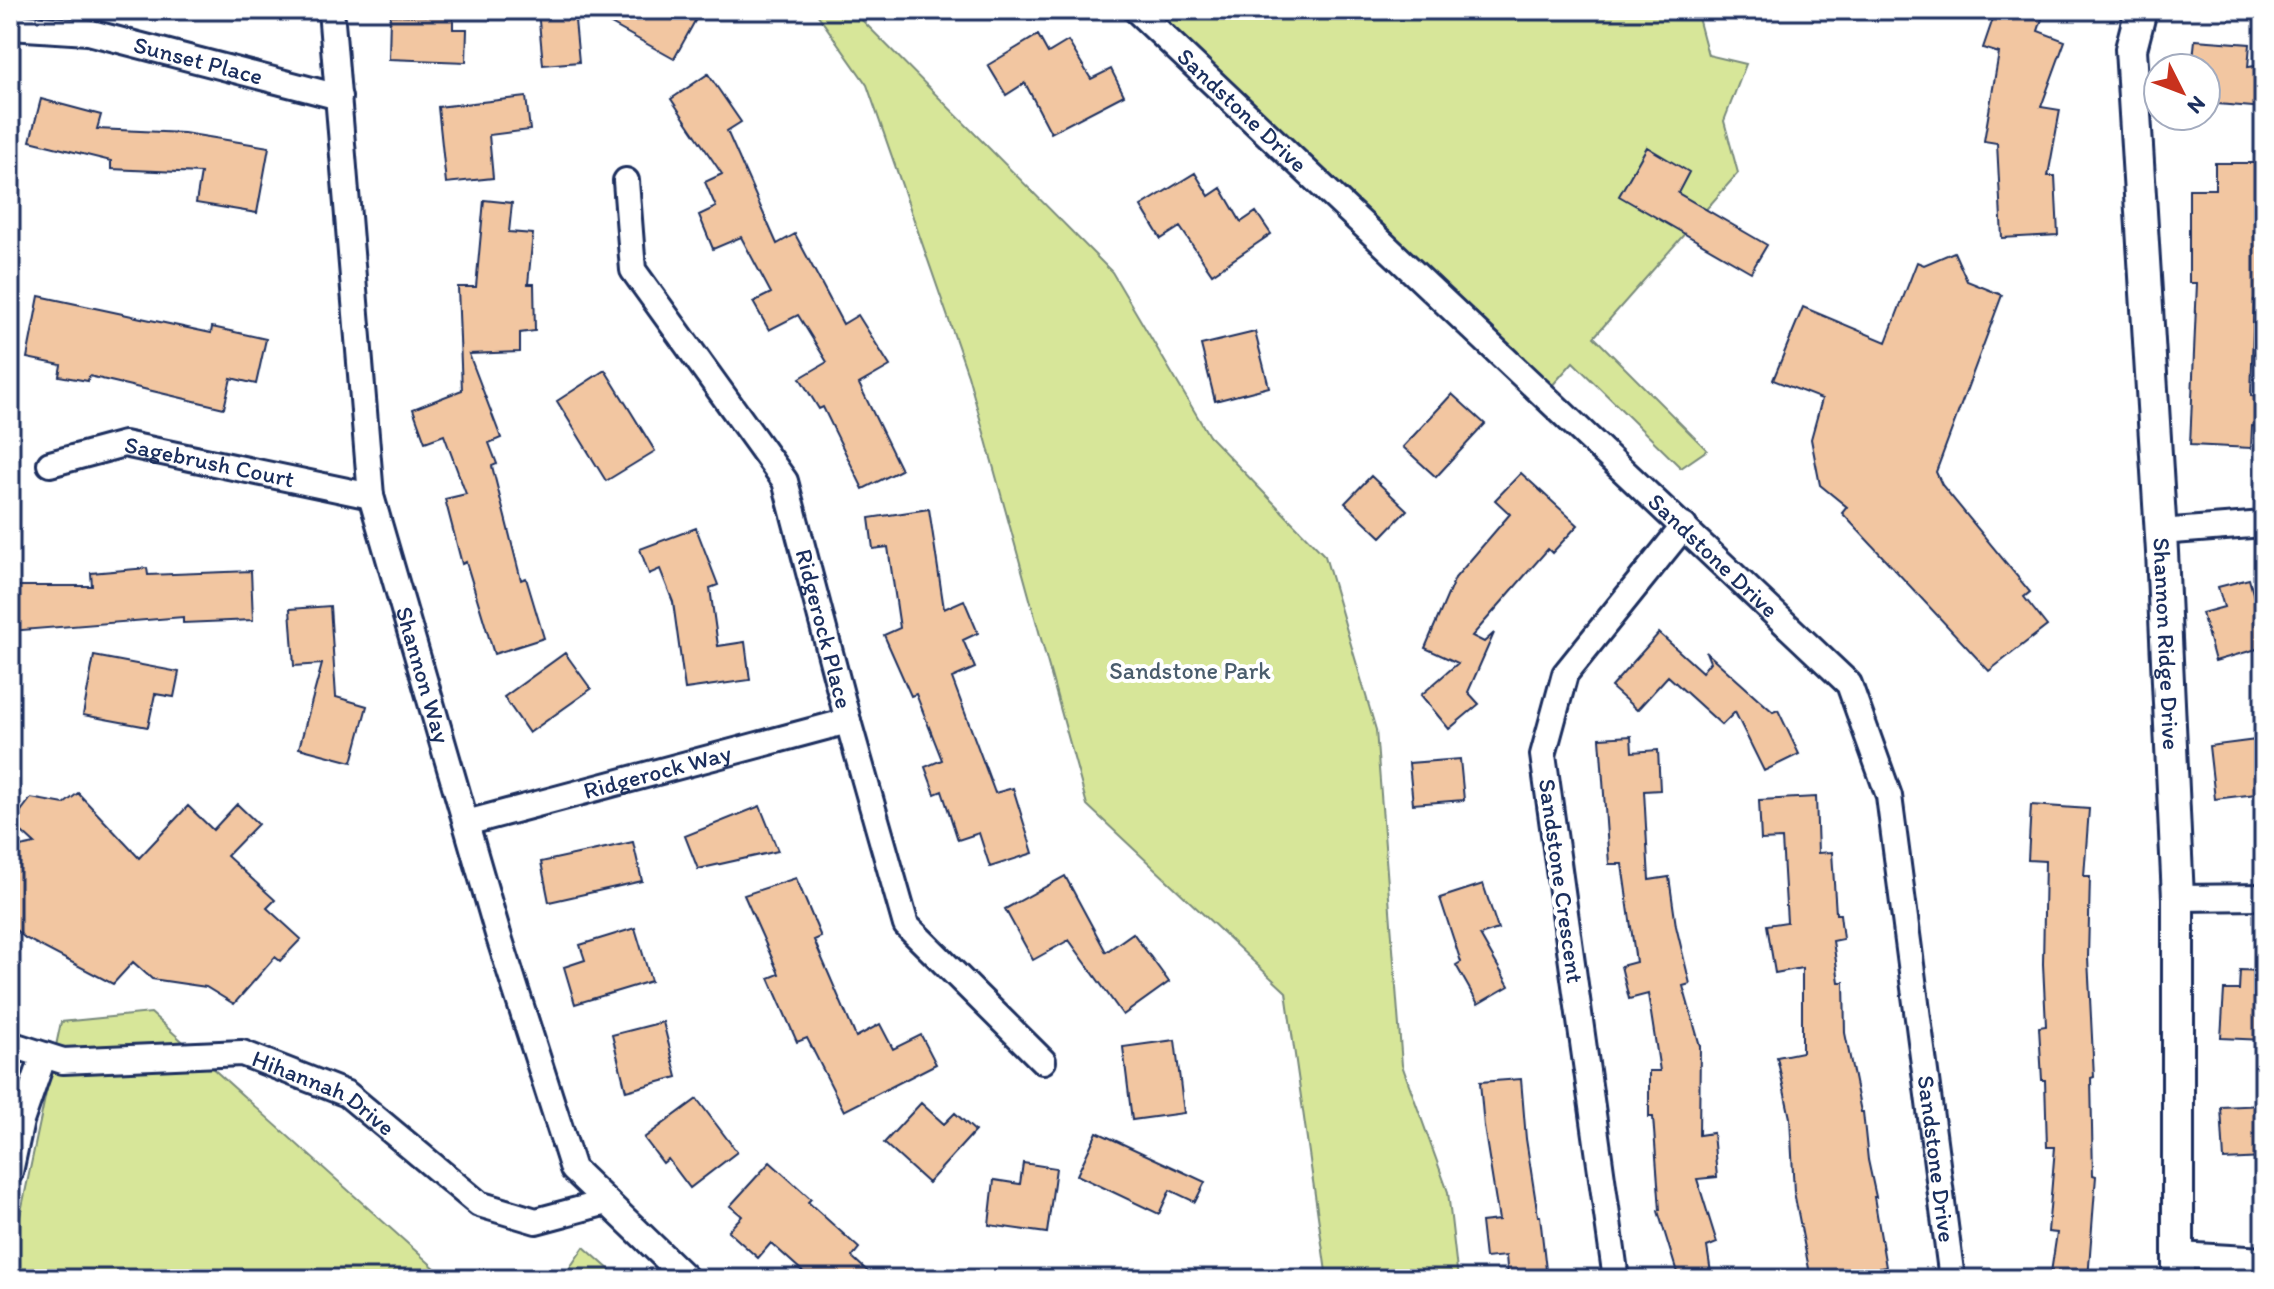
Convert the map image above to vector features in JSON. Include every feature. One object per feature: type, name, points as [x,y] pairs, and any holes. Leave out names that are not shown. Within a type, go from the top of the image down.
[{"type":"street","name":"Shannon Way","points":[[331,10],[371,496],[498,934],[573,1169],[687,1279]]},
{"type":"street","name":"Sandstone Drive","points":[[1136,10],[1849,684],[1889,796],[1952,1279]]},
{"type":"street","name":"Shannon Ridge Drive","points":[[2141,10],[2131,49],[2178,898],[2178,1267]]},
{"type":"street","name":"Sunset Place","points":[[10,27],[88,32],[339,97]]},
{"type":"street","name":"Ridgerock Place","points":[[626,181],[633,270],[785,481],[906,925],[1043,1061]]},
{"type":"street","name":"Sagebrush Court","points":[[50,464],[124,444],[371,496]]},
{"type":"street","points":[[2160,532],[2264,524]]},
{"type":"street","name":"Sandstone Crescent","points":[[1616,1279],[1543,755],[1565,674],[1684,526]]},
{"type":"street","name":"Ridgerock Way","points":[[466,823],[848,721]]},
{"type":"street","points":[[2178,898],[2264,897]]},
{"type":"street","name":"Hihannah Drive","points":[[10,1044],[63,1061],[242,1053],[347,1094],[479,1204],[536,1221],[607,1202]]},
{"type":"street","points":[[10,1172],[21,1121],[44,1055]]},
{"type":"street","points":[[2178,1267],[2264,1260]]},
{"type":"green space","name":"Sandstone Park","points":[[810,10],[852,10],[1112,272],[1209,436],[1325,556],[1376,730],[1402,1065],[1448,1192],[1458,1279],[1327,1279],[1286,992],[1087,805],[968,375],[867,85],[815,11]]},
{"type":"green space","points":[[1142,10],[1696,10],[1708,55],[1746,64],[1724,121],[1738,173],[1594,337],[1707,450],[1681,468],[1573,362],[1543,396]]},
{"type":"green space","points":[[151,1013],[447,1279],[10,1279],[10,1264],[61,1022]]},
{"type":"green space","points":[[584,1247],[620,1279],[562,1279]]},
{"type":"building","points":[[538,10],[574,10],[579,62],[543,65]]},
{"type":"building","points":[[586,10],[701,10],[674,59]]},
{"type":"building","points":[[1996,10],[2045,10],[2038,31],[2065,41],[2041,107],[2060,110],[2048,176],[2055,176],[2058,235],[2002,238],[1997,143],[1984,141],[1999,53],[1983,48]]},
{"type":"building","points":[[390,15],[453,17],[453,29],[467,29],[466,62],[389,59]]},
{"type":"building","points":[[1038,35],[1048,53],[1068,41],[1091,79],[1111,69],[1124,95],[1051,133],[1025,83],[1006,95],[988,65]]},
{"type":"building","points":[[2195,40],[2250,44],[2248,67],[2264,65],[2264,108],[2222,104],[2222,52],[2194,52]]},
{"type":"building","points":[[708,74],[741,122],[727,131],[777,244],[795,234],[843,324],[858,315],[890,366],[859,384],[901,470],[863,489],[823,407],[819,409],[800,378],[827,362],[798,315],[769,330],[753,302],[771,293],[741,237],[713,249],[699,215],[716,207],[705,182],[722,174],[671,99]]},
{"type":"building","points":[[526,97],[530,130],[489,135],[493,178],[446,183],[438,107]]},
{"type":"building","points":[[41,99],[101,115],[97,129],[184,133],[269,147],[257,213],[196,203],[201,173],[111,169],[111,161],[30,141]]},
{"type":"building","points":[[1647,147],[1689,172],[1678,193],[1767,245],[1751,272],[1619,196]]},
{"type":"building","points":[[2215,163],[2259,163],[2262,300],[2254,300],[2251,396],[2264,397],[2264,427],[2252,426],[2251,448],[2190,445],[2197,283],[2189,283],[2189,189],[2215,189]]},
{"type":"building","points":[[1195,173],[1209,196],[1221,188],[1241,222],[1256,212],[1271,234],[1212,274],[1180,227],[1161,239],[1141,206]]},
{"type":"building","points":[[484,200],[512,203],[509,232],[533,234],[528,284],[534,284],[535,331],[520,333],[520,352],[469,354],[501,438],[489,443],[497,464],[492,466],[521,580],[526,578],[544,638],[494,654],[466,562],[462,564],[445,499],[466,494],[444,435],[425,442],[413,409],[462,390],[458,287],[476,287]]},
{"type":"building","points":[[1954,252],[1967,281],[2002,295],[1936,472],[1942,485],[2030,592],[2024,597],[2047,626],[1989,671],[1842,513],[1847,507],[1820,485],[1811,439],[1822,399],[1773,380],[1803,307],[1886,342],[1917,262],[1924,265]]},
{"type":"building","points":[[39,296],[211,333],[212,327],[266,339],[256,384],[231,378],[224,408],[89,376],[88,381],[59,376],[61,365],[27,358]]},
{"type":"building","points":[[1255,332],[1269,387],[1215,401],[1201,345]]},
{"type":"building","points":[[605,370],[655,451],[606,481],[557,401]]},
{"type":"building","points":[[1452,394],[1485,424],[1436,477],[1403,447]]},
{"type":"building","points":[[1521,473],[1578,525],[1552,553],[1548,549],[1472,636],[1484,642],[1494,633],[1468,692],[1479,704],[1449,729],[1421,695],[1458,663],[1425,648],[1455,578],[1510,514],[1495,500]]},
{"type":"building","points":[[1371,476],[1407,510],[1381,537],[1345,503]]},
{"type":"building","points":[[929,509],[944,609],[964,600],[978,633],[963,640],[975,668],[952,678],[995,793],[1013,788],[1033,853],[990,867],[979,833],[958,840],[942,791],[935,794],[925,767],[942,760],[916,694],[911,696],[884,635],[900,628],[888,547],[873,549],[869,518]]},
{"type":"building","points":[[696,528],[718,585],[710,588],[718,646],[745,642],[750,680],[685,689],[673,602],[660,569],[649,574],[640,549]]},
{"type":"building","points":[[147,568],[148,575],[251,571],[253,620],[183,623],[183,617],[10,631],[10,586],[92,586],[91,573]]},
{"type":"building","points":[[2249,579],[2264,633],[2264,647],[2215,661],[2202,613],[2224,607],[2218,587]]},
{"type":"building","points":[[330,606],[336,697],[367,706],[352,762],[299,748],[322,664],[294,666],[290,609]]},
{"type":"building","points":[[1659,633],[1702,672],[1710,662],[1706,652],[1773,712],[1778,710],[1799,754],[1764,771],[1735,712],[1722,725],[1668,676],[1637,710],[1611,687]]},
{"type":"building","points":[[565,653],[591,689],[529,733],[504,697]]},
{"type":"building","points":[[94,656],[179,672],[174,697],[155,694],[148,727],[83,715]]},
{"type":"building","points":[[1631,736],[1632,752],[1658,750],[1660,790],[1644,791],[1649,880],[1669,877],[1676,926],[1690,984],[1683,986],[1700,1046],[1699,1135],[1713,1133],[1717,1177],[1697,1179],[1717,1243],[1707,1247],[1712,1279],[1679,1279],[1658,1211],[1653,1117],[1649,1117],[1649,1071],[1660,1071],[1648,994],[1629,999],[1621,966],[1636,962],[1622,864],[1609,864],[1600,738]]},
{"type":"building","points":[[2264,739],[2264,793],[2215,799],[2209,746]]},
{"type":"building","points":[[1460,759],[1464,800],[1413,804],[1409,763]]},
{"type":"building","points":[[78,793],[139,858],[188,806],[213,830],[237,804],[258,824],[227,856],[275,900],[267,908],[301,939],[280,961],[275,957],[234,1004],[206,987],[152,979],[133,962],[113,984],[25,938],[10,925],[10,849],[35,844],[12,823],[31,798],[64,804]]},
{"type":"building","points":[[1816,797],[1818,853],[1832,852],[1836,914],[1840,914],[1843,939],[1833,941],[1839,982],[1844,982],[1845,1033],[1863,1112],[1886,1267],[1864,1271],[1865,1279],[1811,1279],[1794,1192],[1790,1118],[1777,1057],[1802,1052],[1802,968],[1775,973],[1767,925],[1787,922],[1782,839],[1761,840],[1759,800]]},
{"type":"building","points":[[2031,805],[2089,809],[2084,876],[2090,876],[2088,958],[2094,1077],[2091,1078],[2093,1175],[2096,1176],[2088,1279],[2050,1279],[2057,1233],[2048,1232],[2055,1147],[2047,1147],[2045,1080],[2042,1080],[2039,1027],[2046,1026],[2043,964],[2045,861],[2028,860]]},
{"type":"building","points":[[760,806],[778,851],[698,869],[685,836]]},
{"type":"building","points":[[633,842],[642,881],[549,902],[541,862]]},
{"type":"building","points":[[1065,876],[1106,952],[1133,933],[1169,982],[1123,1015],[1069,940],[1033,960],[1005,909]]},
{"type":"building","points":[[796,878],[821,937],[814,940],[856,1037],[880,1024],[893,1049],[921,1035],[936,1064],[844,1111],[807,1038],[797,1042],[769,978],[779,974],[744,895]]},
{"type":"building","points":[[1483,884],[1498,929],[1480,935],[1509,986],[1478,1004],[1456,965],[1461,962],[1440,898]]},
{"type":"building","points":[[635,928],[651,981],[575,1004],[564,967],[585,960],[580,945]]},
{"type":"building","points":[[2240,970],[2264,971],[2264,1040],[2221,1038],[2224,990],[2239,990]]},
{"type":"building","points":[[663,1022],[677,1077],[626,1091],[612,1035]]},
{"type":"building","points":[[1175,1040],[1184,1113],[1132,1120],[1123,1047]]},
{"type":"building","points":[[1521,1079],[1526,1139],[1540,1216],[1547,1279],[1508,1279],[1506,1256],[1485,1258],[1481,1222],[1499,1220],[1480,1082]]},
{"type":"building","points":[[697,1099],[737,1152],[690,1188],[668,1159],[663,1163],[644,1138]]},
{"type":"building","points":[[921,1103],[944,1124],[955,1113],[975,1131],[928,1183],[884,1143]]},
{"type":"building","points":[[2264,1105],[2264,1158],[2224,1160],[2221,1107]]},
{"type":"building","points":[[1097,1132],[1205,1182],[1195,1202],[1170,1190],[1159,1214],[1077,1175]]},
{"type":"building","points":[[770,1162],[859,1248],[852,1257],[876,1279],[811,1279],[771,1243],[758,1258],[728,1231],[742,1216],[730,1206]]},
{"type":"building","points":[[1023,1163],[1056,1168],[1047,1233],[989,1225],[994,1180],[1020,1184]]}]
